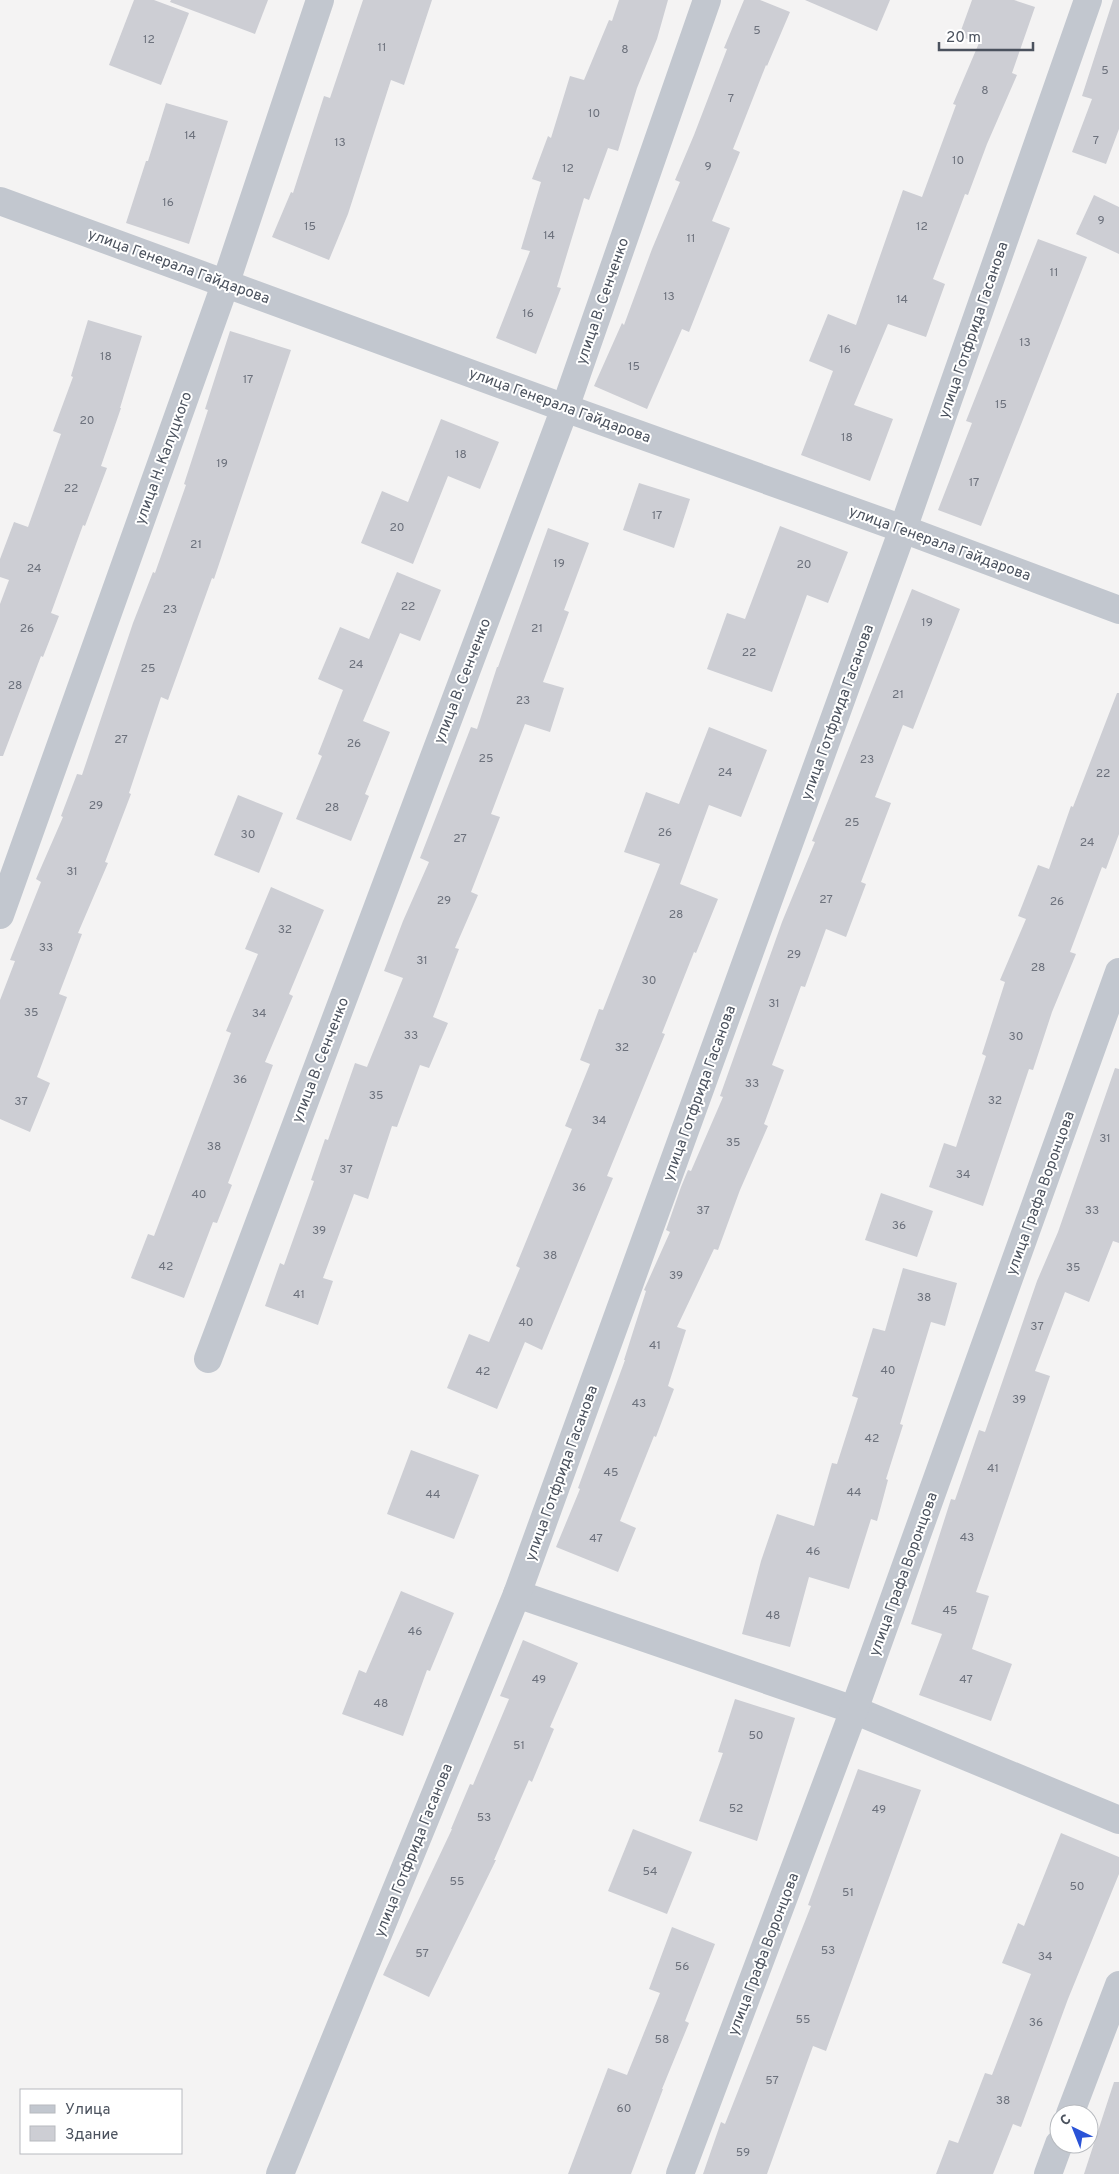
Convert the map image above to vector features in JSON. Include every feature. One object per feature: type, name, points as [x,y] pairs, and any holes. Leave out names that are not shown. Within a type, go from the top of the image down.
[{"type":"street","name":"улица Н. Калуцкого","points":[[0,915],[226,282],[320,0]]},
{"type":"street","name":"улица В. Сенченко","points":[[208,1359],[565,408],[707,0]]},
{"type":"street","name":"улица Готфрида Гасанова","points":[[280,2174],[517,1594],[903,529],[1088,0]]},
{"type":"street","name":"улица Генерала Гайдарова","points":[[0,201],[226,282],[565,408],[903,529],[1119,610]]},
{"type":"street","name":"улица Графа Воронцова","points":[[680,2174],[854,1710],[1119,972]]},
{"type":"street","points":[[517,1594],[854,1710],[1119,1820]]},
{"type":"street","points":[[1074,2104],[1119,1985]]},
{"type":"street","points":[[1048,2174],[1055,2154]]},
{"type":"building","points":[[134,0],[154,0],[189,13],[161,85],[109,65]]},
{"type":"building","points":[[171,0],[268,0],[255,34],[170,2]]},
{"type":"building","points":[[363,0],[432,0],[404,85],[391,80],[348,214],[329,260],[272,237],[291,192],[293,193],[324,96],[330,98]]},
{"type":"building","points":[[619,0],[668,0],[657,39],[637,88],[618,151],[608,148],[589,200],[584,198],[557,287],[561,288],[536,354],[496,338],[530,251],[521,249],[541,182],[532,179],[548,136],[551,138],[570,76],[584,80],[609,20],[612,21]]},
{"type":"building","points":[[744,0],[760,0],[790,12],[766,65],[733,149],[740,152],[712,221],[730,228],[689,332],[682,329],[647,409],[594,386],[622,323],[624,325],[652,249],[680,182],[675,180],[727,49],[724,48]]},
{"type":"building","points":[[805,0],[890,0],[877,31]]},
{"type":"building","points":[[972,0],[1014,0],[1035,7],[1012,73],[1017,75],[987,144],[968,195],[965,194],[933,279],[945,284],[926,337],[888,324],[854,405],[893,419],[870,481],[801,455],[833,371],[809,361],[828,314],[856,325],[903,190],[922,197],[956,105],[953,104],[979,43],[959,36]]},
{"type":"building","points":[[1113,0],[1119,0],[1119,129],[1106,164],[1072,152],[1092,99],[1082,96]]},
{"type":"building","points":[[166,103],[228,121],[189,244],[126,223]]},
{"type":"building","points":[[1094,195],[1119,207],[1119,254],[1076,234]]},
{"type":"building","points":[[1038,239],[1087,257],[981,526],[938,510],[972,423],[966,421]]},
{"type":"building","points":[[88,320],[142,336],[121,408],[101,466],[107,468],[85,526],[83,525],[51,613],[59,616],[43,657],[41,656],[3,756],[0,756],[0,604],[9,580],[0,577],[0,559],[14,522],[28,527],[61,434],[53,431],[73,377],[71,376]]},
{"type":"building","points":[[230,331],[291,350],[214,579],[212,578],[168,700],[161,697],[129,793],[131,794],[105,862],[108,863],[78,933],[82,934],[59,994],[67,997],[37,1077],[50,1083],[30,1132],[0,1119],[0,1000],[15,961],[10,960],[41,882],[36,879],[63,817],[61,816],[77,774],[82,775],[133,623],[153,572],[155,573],[186,485],[184,484],[208,410],[205,409]]},
{"type":"building","points":[[441,419],[499,442],[480,489],[448,476],[413,564],[361,543],[382,491],[408,502]]},
{"type":"building","points":[[639,483],[690,499],[674,548],[623,530]]},
{"type":"building","points":[[780,526],[848,552],[828,603],[807,595],[772,692],[707,669],[727,613],[745,619]]},
{"type":"building","points":[[548,528],[589,543],[564,610],[569,612],[543,682],[564,688],[550,732],[525,724],[491,814],[500,817],[471,892],[478,895],[455,948],[459,949],[433,1017],[448,1023],[429,1068],[420,1065],[397,1127],[392,1126],[368,1199],[354,1194],[323,1278],[333,1281],[318,1325],[265,1306],[280,1263],[284,1265],[314,1181],[311,1180],[325,1139],[328,1140],[355,1063],[367,1067],[403,978],[384,971],[403,921],[429,862],[420,858],[471,727],[477,729],[497,667]]},
{"type":"building","points":[[397,572],[441,590],[420,641],[400,633],[363,721],[390,732],[365,794],[369,796],[351,841],[296,819],[322,756],[318,754],[343,690],[318,679],[340,627],[369,639]]},
{"type":"building","points":[[912,589],[960,609],[913,729],[903,725],[875,797],[891,803],[861,882],[866,884],[846,937],[826,929],[805,987],[801,986],[772,1065],[784,1070],[764,1124],[768,1126],[740,1190],[718,1250],[714,1249],[677,1327],[686,1330],[668,1386],[674,1389],[656,1437],[654,1436],[620,1521],[636,1528],[618,1572],[556,1547],[580,1489],[578,1488],[625,1360],[646,1291],[644,1290],[670,1232],[666,1230],[681,1187],[688,1170],[691,1171],[723,1097],[720,1096],[782,922],[815,842],[812,841]]},
{"type":"building","points":[[1117,693],[1119,693],[1119,834],[1106,869],[1102,867],[1070,952],[1076,954],[1052,1012],[1033,1070],[1029,1069],[983,1206],[929,1187],[944,1143],[956,1147],[986,1056],[982,1054],[1005,982],[1000,980],[1026,919],[1018,916],[1038,865],[1049,869],[1071,806],[1073,807]]},
{"type":"building","points":[[709,727],[767,750],[741,817],[709,805],[680,884],[718,899],[696,953],[694,952],[662,1033],[665,1034],[607,1176],[613,1178],[542,1350],[525,1342],[497,1409],[447,1388],[469,1334],[489,1342],[520,1268],[516,1266],[572,1129],[565,1126],[590,1064],[580,1060],[599,1009],[603,1010],[660,864],[624,852],[646,792],[679,804]]},
{"type":"building","points":[[238,795],[283,813],[259,873],[214,855]]},
{"type":"building","points":[[271,887],[324,910],[289,994],[293,996],[265,1062],[273,1065],[228,1183],[232,1185],[217,1223],[213,1222],[184,1298],[131,1278],[148,1234],[154,1236],[231,1033],[226,1031],[258,954],[245,949]]},
{"type":"building","points":[[1115,1068],[1119,1069],[1119,1243],[1113,1241],[1089,1302],[1065,1292],[1035,1371],[1050,1376],[976,1592],[989,1596],[972,1649],[1012,1664],[991,1721],[919,1695],[942,1634],[911,1624],[951,1499],[955,1500],[979,1430],[985,1432],[1037,1281],[1058,1232]]},
{"type":"building","points":[[881,1193],[933,1211],[917,1257],[865,1240]]},
{"type":"building","points":[[903,1268],[957,1283],[945,1326],[931,1322],[900,1424],[903,1425],[886,1479],[888,1480],[877,1521],[871,1519],[849,1589],[809,1577],[790,1647],[742,1634],[761,1561],[777,1514],[814,1526],[832,1463],[837,1464],[858,1398],[852,1396],[873,1328],[885,1331]]},
{"type":"building","points":[[411,1450],[479,1475],[454,1539],[387,1514]]},
{"type":"building","points":[[401,1591],[454,1613],[430,1671],[427,1670],[403,1736],[342,1714],[359,1670],[366,1673]]},
{"type":"building","points":[[523,1640],[578,1663],[550,1727],[554,1729],[532,1782],[529,1780],[494,1860],[496,1860],[429,1997],[383,1975],[452,1829],[470,1784],[473,1785],[509,1699],[500,1696]]},
{"type":"building","points":[[735,1699],[795,1718],[757,1841],[699,1821],[723,1753],[718,1752]]},
{"type":"building","points":[[858,1769],[921,1790],[826,2051],[813,2046],[767,2174],[703,2174],[721,2122],[725,2124],[811,1906],[808,1905]]},
{"type":"building","points":[[633,1829],[692,1852],[667,1914],[608,1891]]},
{"type":"building","points":[[1061,1833],[1119,1857],[1119,1874],[1068,1999],[1021,2127],[1013,2124],[993,2174],[936,2174],[949,2140],[958,2143],[985,2073],[992,2075],[1031,1974],[1002,1963],[1018,1923],[1024,1926]]},
{"type":"building","points":[[672,1927],[715,1944],[685,2021],[689,2023],[662,2089],[631,2174],[568,2174],[608,2068],[627,2075],[660,1993],[649,1989]]},
{"type":"building","points":[[1114,2082],[1119,2082],[1119,2174],[1084,2174],[1091,2154],[1099,2154],[1099,2128]]}]
